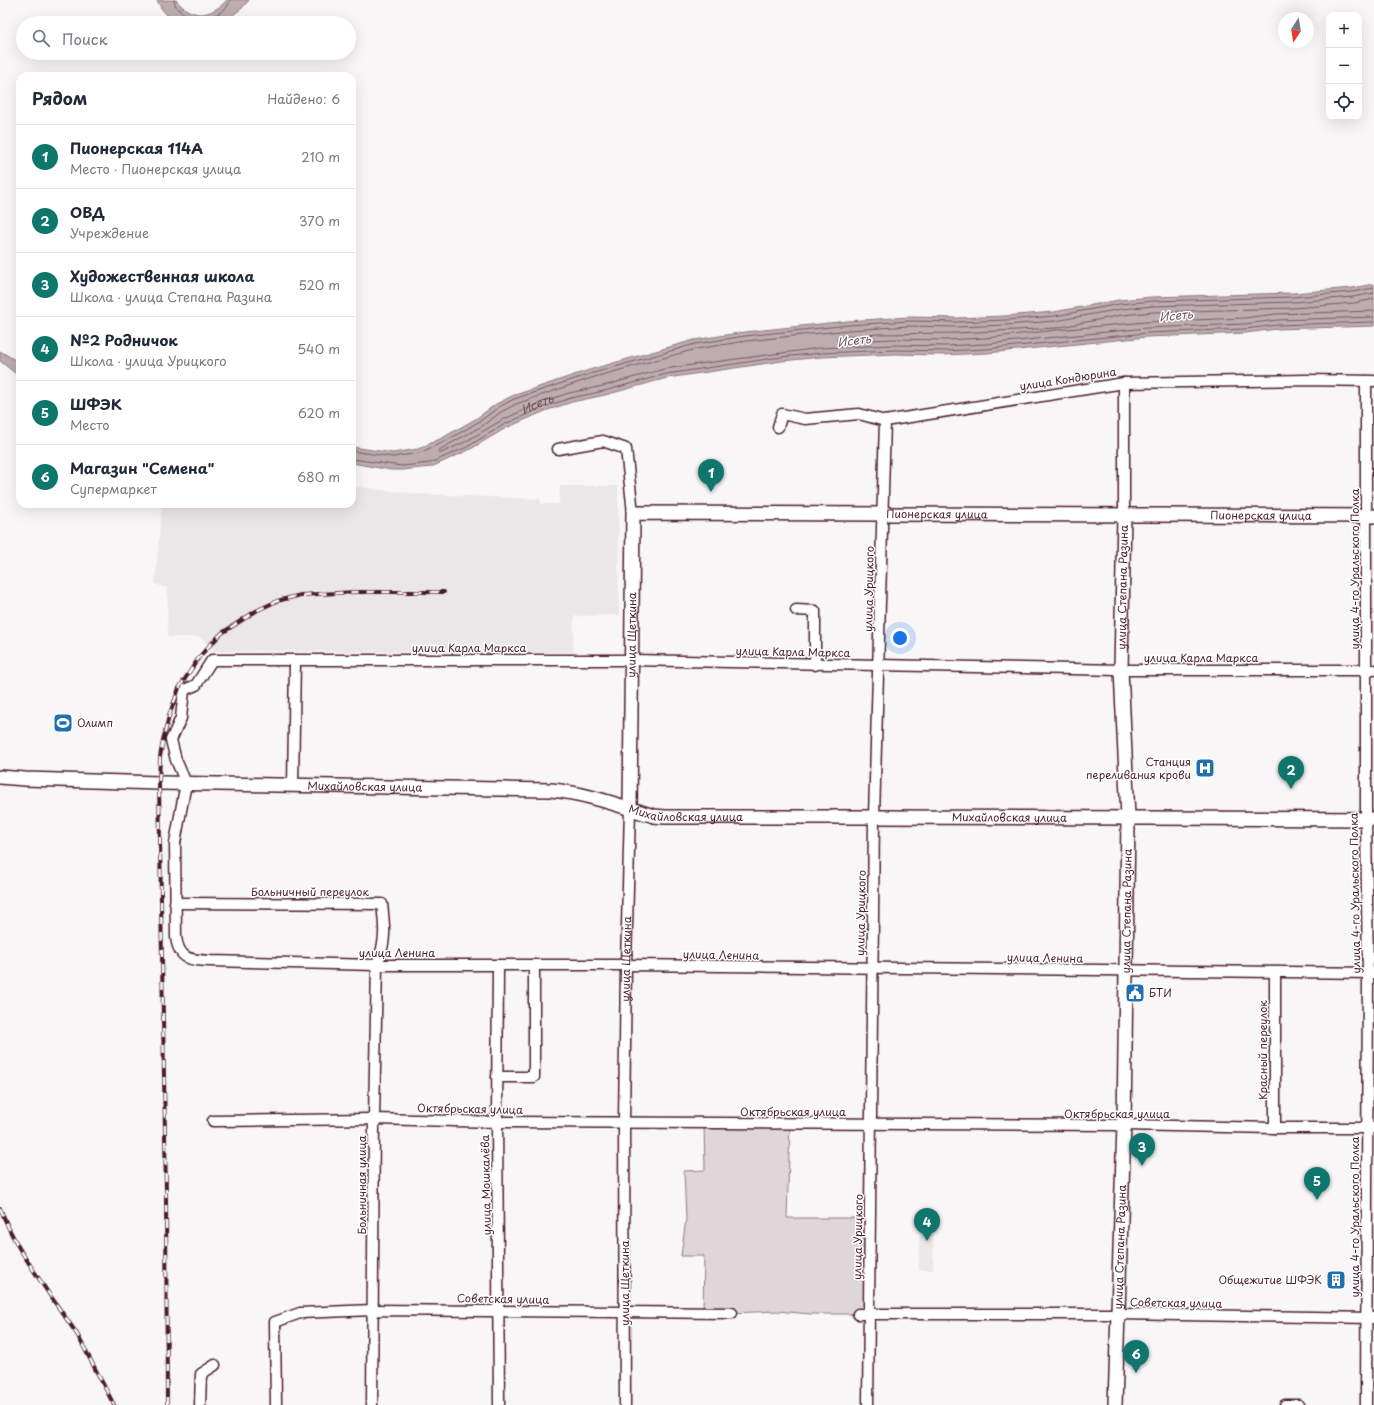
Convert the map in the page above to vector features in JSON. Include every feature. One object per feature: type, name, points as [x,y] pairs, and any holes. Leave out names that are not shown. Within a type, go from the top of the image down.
[{"type":"main road","name":"Пионерская улица","points":[[633,512],[1370,516]]},
{"type":"main road","name":"улица Щеткина","points":[[630,808],[633,512]]},
{"type":"main road","name":"улица Степана Разина","points":[[1115,1405],[1124,1125],[1128,817],[1121,670],[1124,514]]},
{"type":"main road","name":"Михайловская улица","points":[[0,777],[186,784],[556,791],[587,796],[654,816],[665,817],[874,816],[1370,819]]},
{"type":"street","name":"улица Кондюрина","points":[[778,427],[782,414],[805,419],[859,414],[885,421],[1124,383],[1306,380],[1370,381]]},
{"type":"street","name":"улица 4-го Уральского Полка","points":[[1366,1405],[1370,1318],[1370,381]]},
{"type":"street","points":[[1124,383],[1124,514]]},
{"type":"street","name":"улица Урицкого","points":[[868,1405],[864,1314],[871,1125],[874,816],[885,421]]},
{"type":"street","points":[[558,449],[603,441],[626,449],[633,512]]},
{"type":"street","points":[[796,610],[815,611],[815,664]]},
{"type":"street","name":"улица Карла Маркса","points":[[186,784],[176,760],[171,740],[181,718],[184,690],[196,685],[212,660],[632,660],[1121,670],[1370,670]]},
{"type":"street","points":[[293,786],[295,660]]},
{"type":"street","name":"улица Ленина","points":[[186,784],[175,843],[176,937],[177,948],[182,954],[190,959],[210,961],[377,965],[626,965],[1371,973]]},
{"type":"street","name":"улица Щеткина","points":[[625,1405],[626,1313],[624,1123],[630,808]]},
{"type":"street","name":"Больничный переулок","points":[[176,903],[382,904],[385,926],[383,948],[377,965]]},
{"type":"street","name":"Больничная улица","points":[[372,1405],[374,1310],[374,1119],[377,965]]},
{"type":"street","name":"улица Мошкалёва","points":[[498,965],[497,1122],[499,1405]]},
{"type":"street","points":[[497,1077],[534,1077],[534,965]]},
{"type":"street","name":"Красный переулок","points":[[1275,973],[1275,1128]]},
{"type":"street","name":"Октябрьская улица","points":[[213,1121],[374,1119],[497,1122],[871,1125],[1124,1125],[1370,1128]]},
{"type":"street","name":"Советская улица","points":[[276,1405],[275,1322],[300,1313],[374,1310],[732,1313]]},
{"type":"street","name":"Советская улица","points":[[864,1314],[1117,1314],[1370,1318]]},
{"type":"street","points":[[200,1405],[201,1374],[215,1365]]},
{"type":"street","points":[[1285,1405],[1299,1405]]},
{"type":"shaded area","points":[[560,486],[618,486],[619,615],[574,616],[573,652],[214,651],[200,637],[167,637],[168,588],[155,584],[162,508],[356,508],[356,487],[415,494],[540,499],[541,504],[559,504]]},
{"type":"shaded area","points":[[704,1124],[790,1124],[787,1218],[870,1218],[869,1314],[811,1314],[777,1311],[703,1313],[704,1256],[681,1256],[686,1219],[684,1171],[705,1170]]},
{"type":"shaded area","points":[[920,1211],[934,1211],[933,1270],[919,1270]]},
{"type":"water","points":[[157,0],[176,0],[188,11],[202,14],[215,10],[227,0],[249,0],[232,16],[168,16],[161,8]]},
{"type":"water","name":"Исеть","points":[[1374,284],[1374,326],[1277,329],[1245,333],[1147,337],[987,353],[944,355],[895,354],[821,357],[782,361],[667,378],[605,395],[572,402],[545,411],[506,428],[469,450],[431,467],[391,470],[356,464],[356,448],[393,453],[418,449],[444,437],[477,418],[496,404],[512,396],[589,370],[694,340],[745,332],[848,321],[909,317],[957,318],[1005,316],[1054,312],[1119,300],[1152,297],[1293,293],[1352,288]]},
{"type":"water","points":[[0,351],[16,361],[16,374],[0,361]]},
{"type":"railway","points":[[167,1405],[166,1193],[159,783],[160,757],[169,716],[179,688],[200,656],[209,646],[222,633],[256,611],[277,601],[301,595],[355,592],[444,592]]},
{"type":"railway","points":[[0,1208],[19,1248],[77,1334],[114,1405]]},
{"type":"place","name":"Пионерская 114А","points":[[711,492]]},
{"type":"place","name":"Олимп","points":[[63,723]]},
{"type":"place","name":"Станция переливания крови","points":[[1205,768]]},
{"type":"place","name":"ОВД","points":[[1291,789]]},
{"type":"place","name":"БТИ","points":[[1135,993]]},
{"type":"place","name":"Художественная школа","points":[[1142,1166]]},
{"type":"place","name":"ШФЭК","points":[[1317,1200]]},
{"type":"place","name":"№2 Родничок","points":[[927,1241]]},
{"type":"place","name":"Общежитие ШФЭК","points":[[1336,1280]]},
{"type":"place","name":"Магазин \"Семена\"","points":[[1136,1373]]}]
